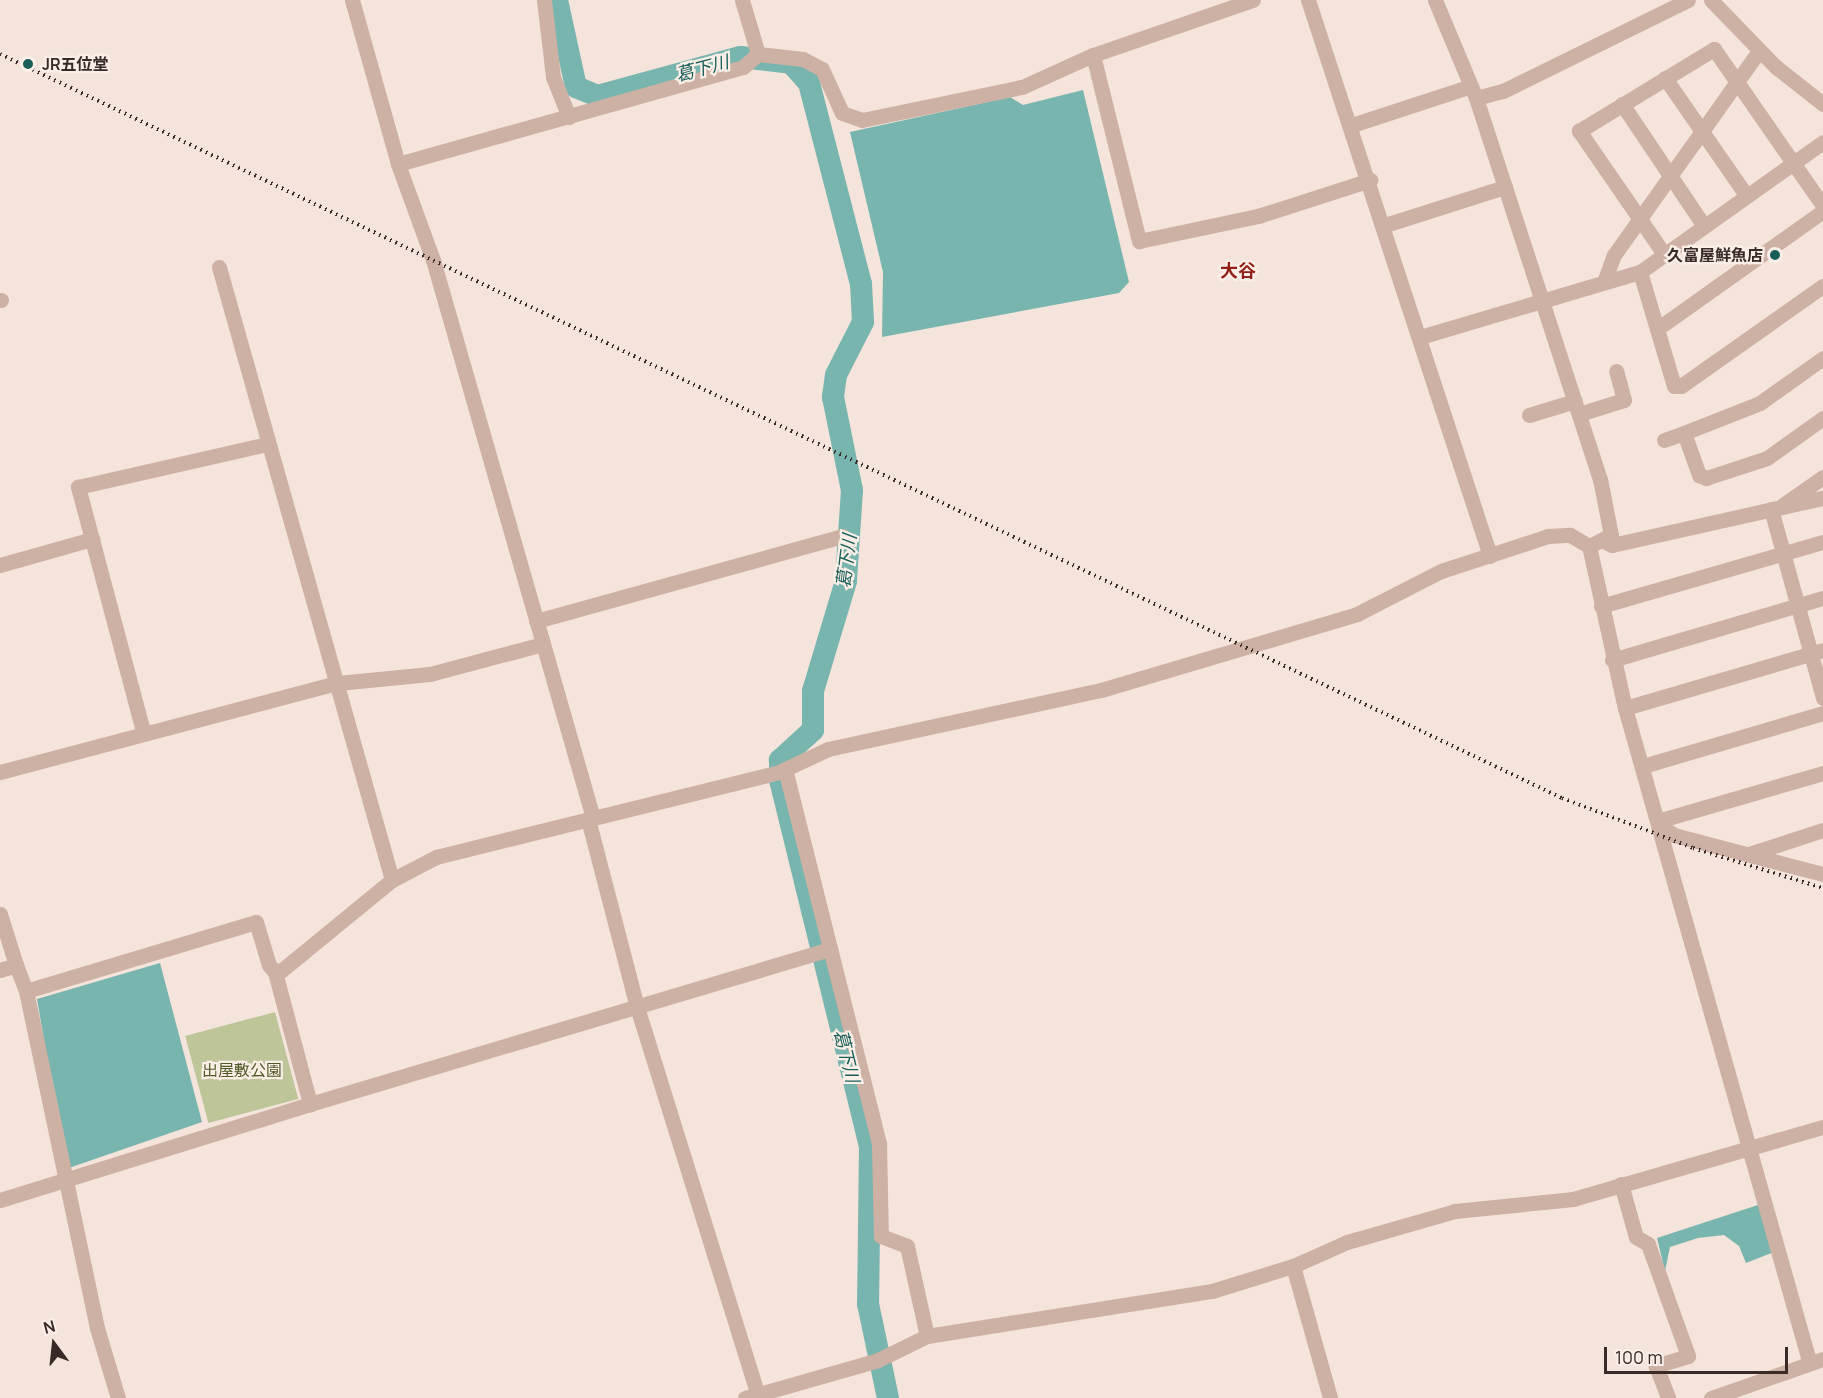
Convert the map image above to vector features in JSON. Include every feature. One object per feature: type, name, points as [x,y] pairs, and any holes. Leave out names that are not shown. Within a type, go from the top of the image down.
[{"type":"street","points":[[352,0],[398,164],[433,260],[591,818],[637,1007],[754,1397],[878,1360],[927,1336],[1212,1291],[1293,1266],[1347,1242],[1455,1211],[1525,1208],[1621,1184],[1823,1127]]},
{"type":"street","points":[[544,0],[554,77],[569,117]]},
{"type":"street","points":[[742,0],[758,54]]},
{"type":"street","points":[[398,164],[743,67],[758,54],[803,59],[822,69],[842,113],[862,120],[1022,87],[1093,55],[1223,5],[1253,0]]},
{"type":"street","points":[[1308,0],[1385,225],[1490,556]]},
{"type":"street","points":[[1435,0],[1473,92],[1505,187],[1577,407],[1612,526],[1596,543],[1601,606],[1612,660],[1661,823],[1750,1146],[1816,1360],[1711,1398]]},
{"type":"street","points":[[1352,125],[1473,92],[1503,91],[1688,0]]},
{"type":"street","points":[[1711,0],[1759,51],[1821,100]]},
{"type":"street","points":[[1664,255],[1579,131],[1714,49],[1735,86],[1823,206]]},
{"type":"street","points":[[1605,282],[1614,255],[1670,173],[1759,51]]},
{"type":"street","points":[[1093,55],[1139,241],[1258,216],[1370,180]]},
{"type":"street","points":[[1665,78],[1746,195]]},
{"type":"street","points":[[1622,104],[1704,226]]},
{"type":"street","points":[[1420,337],[1640,272],[1823,142]]},
{"type":"street","points":[[1385,225],[1505,187]]},
{"type":"street","points":[[1657,329],[1823,212]]},
{"type":"street","points":[[219,267],[267,444],[338,683],[392,880]]},
{"type":"street","points":[[1640,272],[1674,386],[1681,386],[1823,286]]},
{"type":"street","points":[[1664,440],[1760,403],[1823,358]]},
{"type":"street","points":[[1529,415],[1624,400],[1616,371]]},
{"type":"street","points":[[1684,433],[1698,475],[1706,478],[1767,459],[1823,418]]},
{"type":"street","points":[[143,731],[78,487],[267,444]]},
{"type":"street","points":[[1777,507],[1823,477]]},
{"type":"street","points":[[275,972],[392,880],[436,857],[785,769],[828,749],[1101,690],[1357,614],[1442,571],[1548,536],[1570,535],[1612,545],[1823,498]]},
{"type":"street","points":[[1777,507],[1783,554],[1797,606],[1816,652],[1823,698]]},
{"type":"street","points":[[536,621],[842,536]]},
{"type":"street","points":[[0,565],[93,539]]},
{"type":"street","points":[[1601,606],[1823,542]]},
{"type":"street","points":[[1612,660],[1823,598]]},
{"type":"street","points":[[0,772],[143,731],[338,683],[430,674],[543,644]]},
{"type":"street","points":[[1625,708],[1816,652]]},
{"type":"street","points":[[1643,766],[1823,712]]},
{"type":"street","points":[[785,769],[879,1144],[881,1236],[907,1246],[927,1336]]},
{"type":"street","points":[[1661,823],[1823,773]]},
{"type":"street","points":[[1661,823],[1674,835],[1823,874]]},
{"type":"street","points":[[1748,854],[1823,830]]},
{"type":"street","points":[[0,914],[26,991],[68,1181],[94,1317],[118,1398]]},
{"type":"street","points":[[26,991],[256,922],[275,972],[310,1104]]},
{"type":"street","points":[[0,1200],[68,1181],[310,1104],[830,949]]},
{"type":"street","points":[[0,970],[16,965]]},
{"type":"street","points":[[1621,1184],[1636,1237],[1648,1244],[1688,1356],[1656,1366],[1668,1398]]},
{"type":"street","points":[[1293,1266],[1330,1398]]},
{"type":"green space","name":"出屋敷公園","points":[[275,1012],[298,1099],[208,1123],[185,1036]]},
{"type":"water","points":[[1083,90],[1129,282],[1119,293],[882,337],[883,272],[850,132],[1010,97],[1023,105]]},
{"type":"water","points":[[160,963],[202,1122],[66,1169],[37,999]]},
{"type":"water","points":[[1761,1204],[1774,1252],[1746,1263],[1739,1246],[1724,1235],[1698,1238],[1670,1247],[1665,1271],[1657,1238]]},
{"type":"waterway","name":"葛下川","points":[[557,0],[576,87],[597,96],[741,57],[791,63],[809,83],[861,284],[863,322],[836,375],[833,397],[852,490],[846,581],[813,691],[813,730],[780,760],[780,780],[870,1146],[868,1304],[888,1398]]},
{"type":"railway","points":[[0,54],[1562,798],[1693,848],[1823,888]]},
{"type":"place","name":"JR五位堂","points":[[28,64]]},
{"type":"place","name":"久富屋鮮魚店","points":[[1775,255]]},
{"type":"district","name":"大谷","points":[[1238,270]]}]
